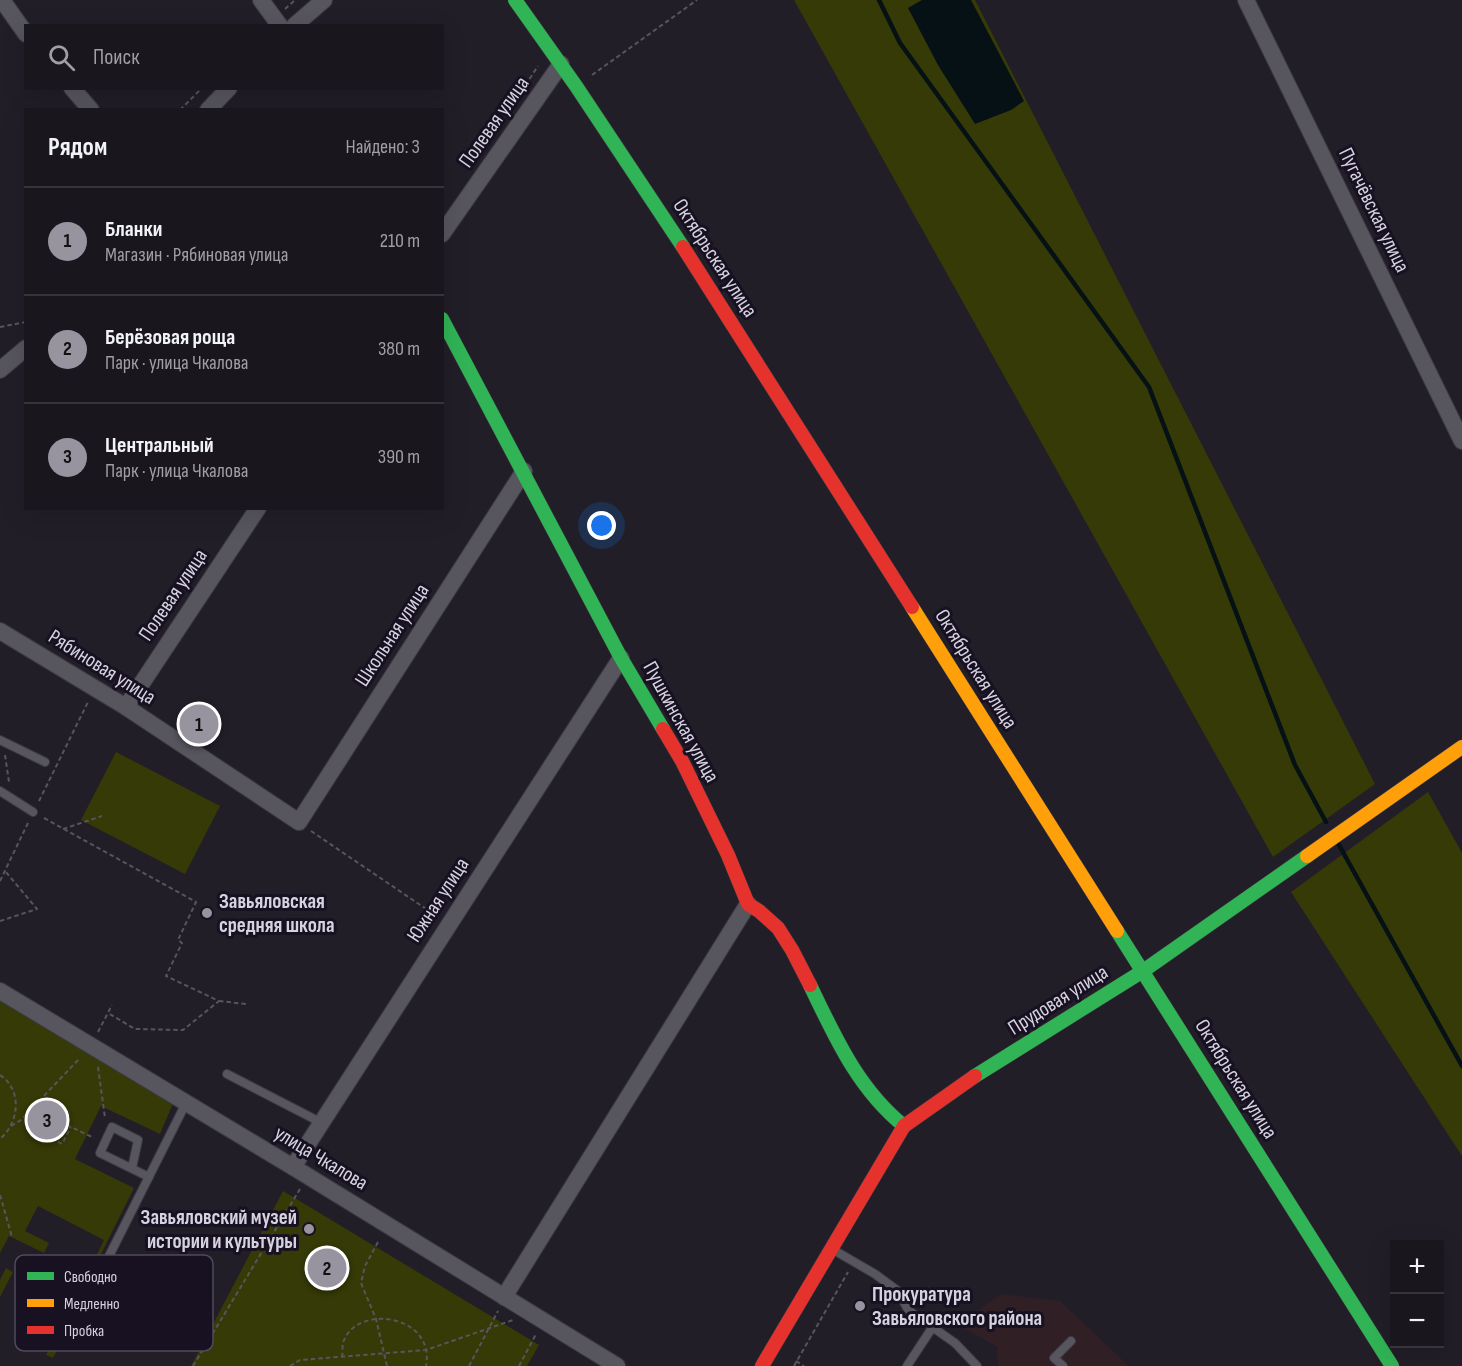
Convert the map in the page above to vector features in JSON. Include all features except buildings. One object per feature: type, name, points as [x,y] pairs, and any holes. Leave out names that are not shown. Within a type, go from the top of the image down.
[{"type":"street","points":[[2,0],[24,31]]},
{"type":"street","points":[[261,0],[279,24]]},
{"type":"street","points":[[296,24],[324,0]]},
{"type":"street","name":"Октябрьская улица","points":[[515,0],[561,64],[695,264],[1392,1366]]},
{"type":"street","name":"Пугачёвская улица","points":[[1246,0],[1462,441]]},
{"type":"street","name":"Полевая улица","points":[[444,231],[561,64]]},
{"type":"street","points":[[74,90],[89,108]]},
{"type":"street","points":[[210,108],[227,90]]},
{"type":"street","name":"Пушкинская улица","points":[[444,324],[621,658],[682,761],[728,855],[748,904]]},
{"type":"street","points":[[0,370],[24,350]]},
{"type":"street","name":"Школьная улица","points":[[298,822],[524,471]]},
{"type":"street","name":"Полевая улица","points":[[126,707],[257,510]]},
{"type":"street","name":"Рябиновая улица","points":[[0,631],[126,707],[298,822]]},
{"type":"street","name":"Южная улица","points":[[293,1167],[621,658]]},
{"type":"street","name":"Прудовая улица","points":[[762,1366],[904,1126],[957,1088],[1143,971],[1462,747]]},
{"type":"street","points":[[501,1304],[748,904],[770,919],[793,951],[841,1048],[870,1095],[904,1126]]},
{"type":"street","name":"улица Чкалова","points":[[0,991],[293,1167],[501,1304],[617,1366]]},
{"type":"lane","points":[[2,741],[45,762]]},
{"type":"lane","points":[[0,791],[33,812]]},
{"type":"lane","points":[[227,1074],[322,1123]]},
{"type":"lane","points":[[110,1255],[186,1103]]},
{"type":"lane","points":[[132,1168],[138,1140],[112,1128],[100,1153],[149,1177]]},
{"type":"lane","points":[[831,1248],[875,1274],[898,1291],[908,1310],[955,1343],[977,1366]]},
{"type":"lane","points":[[907,1366],[932,1328]]},
{"type":"lane","points":[[1063,1366],[1054,1358],[1071,1341]]},
{"type":"path","points":[[576,86],[697,0]]},
{"type":"path","points":[[182,108],[200,90]]},
{"type":"path","points":[[0,327],[24,322]]},
{"type":"path","points":[[0,881],[95,688]]},
{"type":"path","points":[[2,741],[11,797]]},
{"type":"path","points":[[33,812],[196,902],[178,940],[182,943],[165,976],[219,1001],[246,1004]]},
{"type":"path","points":[[63,829],[102,816]]},
{"type":"path","points":[[298,822],[450,924]]},
{"type":"path","points":[[0,921],[37,909],[4,871]]},
{"type":"path","points":[[108,1013],[135,1029],[183,1030],[219,1001]]},
{"type":"path","points":[[11,1126],[21,1120],[80,1059]]},
{"type":"path","points":[[97,1066],[104,1116],[112,1128]]},
{"type":"path","points":[[0,1075],[6,1079],[15,1093],[14,1120],[0,1139]]},
{"type":"path","points":[[34,1107],[105,1143]]},
{"type":"path","points":[[42,1113],[33,1129],[62,1144],[71,1127]]},
{"type":"path","points":[[0,1195],[12,1237]]},
{"type":"path","points":[[378,1242],[365,1266],[361,1283],[376,1319],[387,1366]]},
{"type":"path","points":[[794,1366],[854,1262]]},
{"type":"path","points":[[469,1366],[501,1304]]},
{"type":"path","points":[[342,1357],[343,1343],[349,1333],[359,1324],[376,1319],[394,1319],[410,1326],[422,1340],[426,1350],[426,1366]]},
{"type":"path","points":[[290,1366],[300,1360],[426,1350],[513,1320]]},
{"type":"path","points":[[519,1366],[537,1333]]},
{"type":"path","points":[[796,1361],[804,1366]]},
{"type":"shaded area","points":[[922,0],[971,0],[1024,101],[1011,110],[975,124],[938,65],[908,8]]},
{"type":"shaded area","points":[[1000,1294],[1060,1301],[1129,1366],[998,1366],[997,1347],[964,1328],[972,1315]]},
{"type":"green space","points":[[794,0],[975,0],[1375,784],[1273,857]]},
{"type":"green space","points":[[116,752],[220,806],[185,874],[81,820]]},
{"type":"green space","points":[[1428,792],[1462,853],[1462,1156],[1291,892]]},
{"type":"green space","points":[[0,998],[174,1101],[160,1134],[101,1106],[75,1159],[134,1188],[100,1255],[97,1255],[104,1240],[38,1206],[25,1231],[49,1243],[44,1253],[9,1236],[0,1253]]},
{"type":"green space","points":[[283,1191],[539,1345],[527,1366],[191,1366],[199,1351],[213,1351],[213,1324]]},
{"type":"green space","points":[[6,1268],[13,1272],[0,1297],[0,1280]]},
{"type":"green space","points":[[48,1351],[57,1351],[53,1358],[46,1355]]},
{"type":"waterway","points":[[879,0],[900,43],[1149,387],[1295,765],[1326,822]]},
{"type":"waterway","points":[[1339,845],[1462,1066]]},
{"type":"traffic: fast","points":[[515,0],[576,86],[683,247]]},
{"type":"traffic: fast","points":[[444,323],[621,658],[663,729]]},
{"type":"traffic: fast","points":[[975,1076],[1143,971],[1307,856]]},
{"type":"traffic: fast","points":[[1117,931],[1392,1366]]},
{"type":"traffic: fast","points":[[810,985],[849,1061],[873,1096],[904,1126]]},
{"type":"traffic: slow","points":[[912,607],[1117,931]]},
{"type":"traffic: slow","points":[[1307,856],[1462,747]]},
{"type":"traffic: jam","points":[[683,247],[912,607]]},
{"type":"traffic: jam","points":[[663,729],[682,761],[728,855],[748,904],[778,928],[810,985]]},
{"type":"traffic: jam","points":[[762,1366],[904,1126],[975,1076]]},
{"type":"place","name":"Бланки","points":[[199,724]]},
{"type":"place","name":"Завьяловская средняя школа","points":[[207,913]]},
{"type":"place","name":"Центральный","points":[[47,1120]]},
{"type":"place","name":"Завьяловский музей истории и культуры","points":[[309,1229]]},
{"type":"place","name":"Берёзовая роща","points":[[327,1268]]},
{"type":"place","name":"Прокуратура Завьяловского района","points":[[860,1306]]}]
